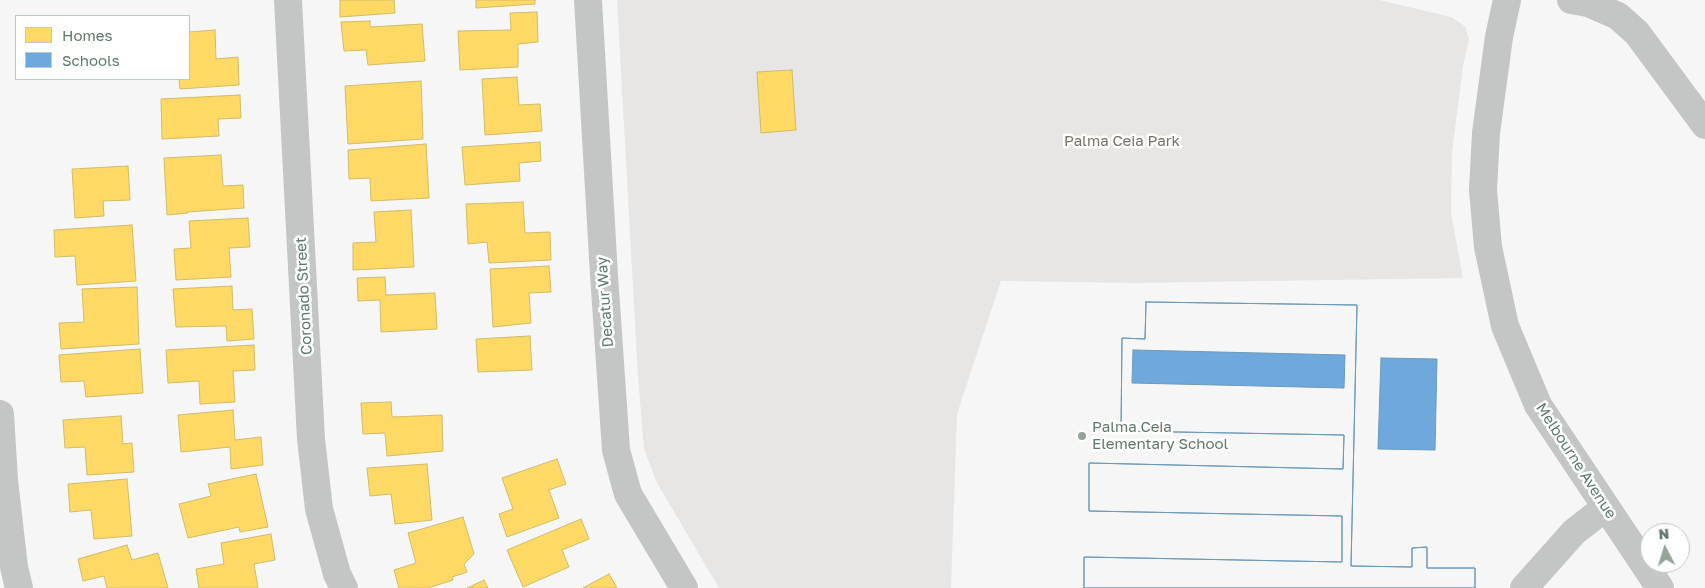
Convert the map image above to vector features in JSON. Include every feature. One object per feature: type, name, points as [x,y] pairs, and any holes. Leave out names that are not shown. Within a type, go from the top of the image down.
[{"type":"street","name":"Coronado Street","points":[[288,0],[311,439],[320,509],[337,574],[344,588]]},
{"type":"street","name":"Decatur Way","points":[[588,0],[616,450],[628,494],[684,588]]},
{"type":"street","name":"Melbourne Avenue","points":[[1507,0],[1499,37],[1486,133],[1482,190],[1488,247],[1504,326],[1538,405],[1660,588]]},
{"type":"street","points":[[1571,0],[1588,3],[1618,16],[1638,33],[1705,125]]},
{"type":"street","points":[[0,414],[11,575]]},
{"type":"street","points":[[1524,588],[1574,532],[1606,507]]},
{"type":"green space","name":"Palma Ceia Park","points":[[617,0],[1379,0],[1451,17],[1465,26],[1469,39],[1463,66],[1452,152],[1451,213],[1463,278],[1135,283],[1001,281],[957,414],[951,588],[719,588],[657,483],[644,449],[638,377]]},
{"type":"building: Homes","points":[[340,0],[394,0],[395,13],[340,17]]},
{"type":"building: Homes","points":[[476,0],[535,0],[535,4],[476,8]]},
{"type":"building: Homes","points":[[537,12],[538,42],[518,44],[518,67],[460,70],[458,31],[511,30],[510,13]]},
{"type":"building: Homes","points":[[370,21],[370,27],[422,24],[425,61],[368,65],[366,50],[344,51],[341,22]]},
{"type":"building: Homes","points":[[215,30],[216,59],[238,57],[239,85],[180,89],[179,80],[190,80],[190,32]]},
{"type":"building: Homes","points":[[792,70],[796,130],[761,133],[757,72]]},
{"type":"building: Homes","points":[[517,77],[519,105],[540,104],[542,131],[485,135],[482,79]]},
{"type":"building: Homes","points":[[421,81],[423,139],[348,144],[345,86]]},
{"type":"building: Homes","points":[[240,95],[241,118],[218,119],[219,136],[162,139],[161,99]]},
{"type":"building: Homes","points":[[540,142],[541,161],[519,163],[520,181],[465,185],[462,147]]},
{"type":"building: Homes","points":[[426,144],[429,198],[371,201],[370,178],[349,179],[348,150]]},
{"type":"building: Homes","points":[[221,155],[223,186],[243,185],[244,208],[167,215],[164,158]]},
{"type":"building: Homes","points":[[128,166],[130,200],[103,201],[104,216],[75,218],[72,169]]},
{"type":"building: Homes","points":[[523,202],[525,233],[550,232],[551,260],[489,263],[487,242],[468,244],[466,204]]},
{"type":"building: Homes","points":[[411,210],[414,267],[353,270],[353,243],[376,242],[374,212]]},
{"type":"building: Homes","points":[[248,218],[250,247],[229,248],[231,277],[176,280],[174,249],[191,248],[189,221]]},
{"type":"building: Homes","points":[[132,225],[136,281],[77,285],[75,256],[55,257],[54,230]]},
{"type":"building: Homes","points":[[549,266],[551,292],[529,293],[531,323],[493,327],[490,269]]},
{"type":"building: Homes","points":[[385,277],[386,295],[435,293],[437,329],[381,332],[380,300],[358,301],[357,278]]},
{"type":"building: Homes","points":[[232,286],[233,310],[252,309],[254,339],[227,341],[226,326],[176,327],[173,289]]},
{"type":"building: Homes","points":[[137,287],[139,344],[61,349],[59,323],[84,322],[82,289]]},
{"type":"building: Homes","points":[[530,336],[532,370],[478,372],[476,339]]},
{"type":"building: Homes","points":[[254,345],[255,370],[233,371],[235,402],[200,404],[199,381],[168,383],[166,350]]},
{"type":"building: Homes","points":[[140,349],[143,393],[86,397],[84,381],[61,382],[59,355]]},
{"type":"building: Homes","points":[[391,402],[392,417],[442,415],[443,451],[387,456],[385,433],[363,434],[361,403]]},
{"type":"building: Homes","points":[[233,410],[235,440],[261,437],[263,465],[231,469],[230,447],[181,452],[178,415]]},
{"type":"building: Homes","points":[[121,416],[123,444],[132,443],[134,472],[87,475],[85,447],[65,448],[63,420]]},
{"type":"building: Homes","points":[[557,459],[566,484],[549,490],[559,518],[507,537],[499,514],[513,509],[502,478]]},
{"type":"building: Homes","points":[[427,464],[432,520],[395,524],[391,494],[370,496],[367,468]]},
{"type":"building: Homes","points":[[256,474],[268,527],[240,532],[239,527],[188,538],[179,504],[211,496],[208,484]]},
{"type":"building: Homes","points":[[127,479],[132,536],[94,539],[91,510],[70,512],[68,484]]},
{"type":"building: Homes","points":[[463,517],[474,554],[464,564],[467,572],[452,577],[453,580],[428,588],[399,588],[394,570],[416,563],[408,533]]},
{"type":"building: Homes","points":[[581,519],[589,539],[562,550],[569,567],[523,587],[507,550]]},
{"type":"building: Homes","points":[[271,534],[275,560],[254,564],[258,588],[199,588],[196,569],[224,564],[221,543]]},
{"type":"building: Homes","points":[[127,545],[132,560],[158,553],[168,588],[107,588],[104,576],[83,581],[78,559]]},
{"type":"building: Homes","points":[[609,574],[617,588],[583,588]]},
{"type":"building: Homes","points":[[484,580],[488,588],[467,588]]},
{"type":"building: Schools","points":[[1146,302],[1357,305],[1351,566],[1412,567],[1412,548],[1427,547],[1427,568],[1475,568],[1475,588],[1084,588],[1084,557],[1342,562],[1342,516],[1089,511],[1089,463],[1343,469],[1344,435],[1121,431],[1122,338],[1145,339]],"holes":[[[1133,350],[1345,355],[1344,388],[1132,383]]]},
{"type":"building: Schools","points":[[1146,302],[1357,305],[1351,566],[1412,567],[1412,548],[1427,547],[1427,568],[1475,568],[1475,588],[1084,588],[1084,557],[1342,562],[1342,516],[1089,511],[1089,463],[1343,469],[1344,435],[1121,431],[1122,338],[1145,339]]},
{"type":"building: Schools","points":[[1381,358],[1437,359],[1435,450],[1378,449]]},
{"type":"place","name":"Palma Ceia Elementary School","points":[[1082,436]]}]
